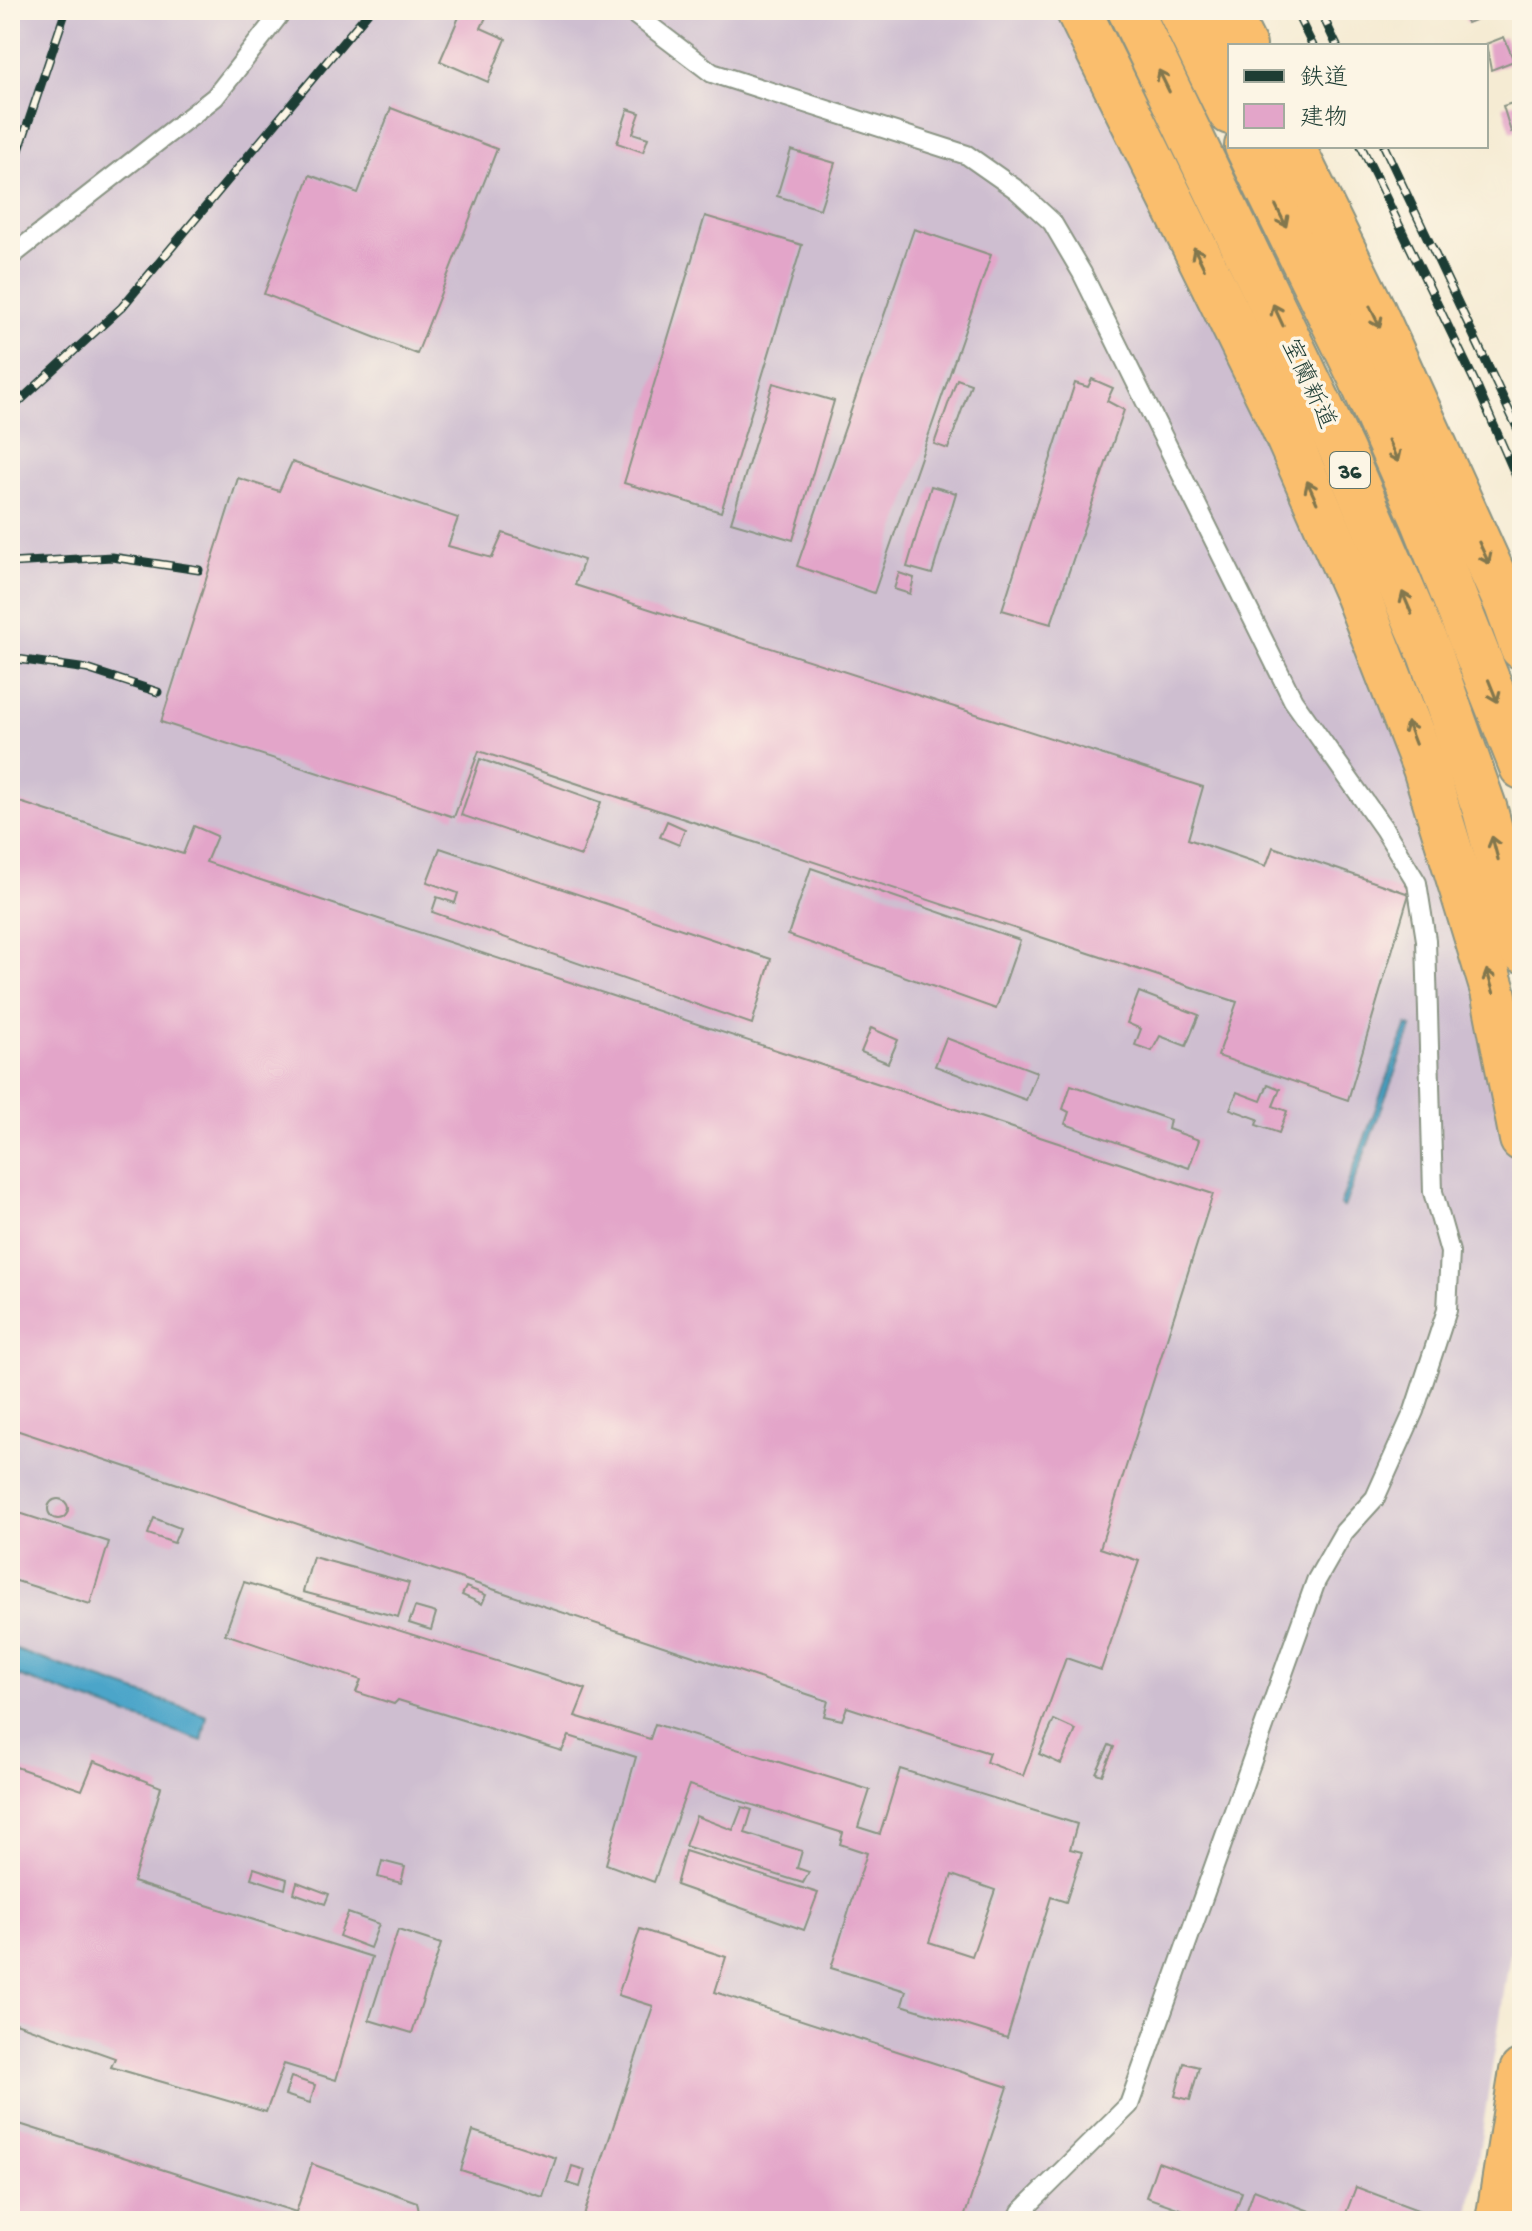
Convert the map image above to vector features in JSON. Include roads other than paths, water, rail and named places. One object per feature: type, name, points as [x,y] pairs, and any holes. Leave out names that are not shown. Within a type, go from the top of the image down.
[{"type":"highway","points":[[1078,10],[1282,424],[1357,594],[1425,768],[1493,991],[1522,1139]]},
{"type":"highway","name":"室蘭新道","points":[[1130,10],[1342,451],[1430,654],[1485,810],[1522,950]]},
{"type":"highway","points":[[1180,10],[1228,108]]},
{"type":"highway","points":[[1226,10],[1243,44]]},
{"type":"highway","name":"室蘭新道","points":[[1248,148],[1360,376],[1412,492],[1522,767]]},
{"type":"highway","points":[[1293,148],[1391,351],[1507,605],[1522,647]]},
{"type":"highway","points":[[1498,2221],[1522,2071]]},
{"type":"lane","points":[[10,257],[215,97],[283,10]]},
{"type":"lane","points":[[629,10],[712,73],[967,155],[1017,190],[1052,222],[1082,273],[1293,700],[1384,829],[1417,883],[1426,940],[1433,1192],[1450,1252],[1447,1310],[1414,1411],[1375,1498],[1344,1532],[1316,1581],[1129,2105],[1021,2212],[1017,2221]]},
{"type":"water","points":[[1407,1025],[1412,1027],[1344,1207],[1340,1205]]},
{"type":"water","points":[[10,1648],[207,1716],[202,1741],[10,1673]]},
{"type":"railway","points":[[10,177],[66,10]]},
{"type":"railway","points":[[10,410],[122,307],[370,10]]},
{"type":"railway","points":[[1295,10],[1312,44]]},
{"type":"railway","points":[[1320,10],[1336,44]]},
{"type":"railway","points":[[1362,148],[1475,382],[1522,490]]},
{"type":"railway","points":[[1385,148],[1522,438]]},
{"type":"railway","points":[[10,563],[112,557],[199,570]]},
{"type":"railway","points":[[10,658],[87,669],[158,692]]}]
